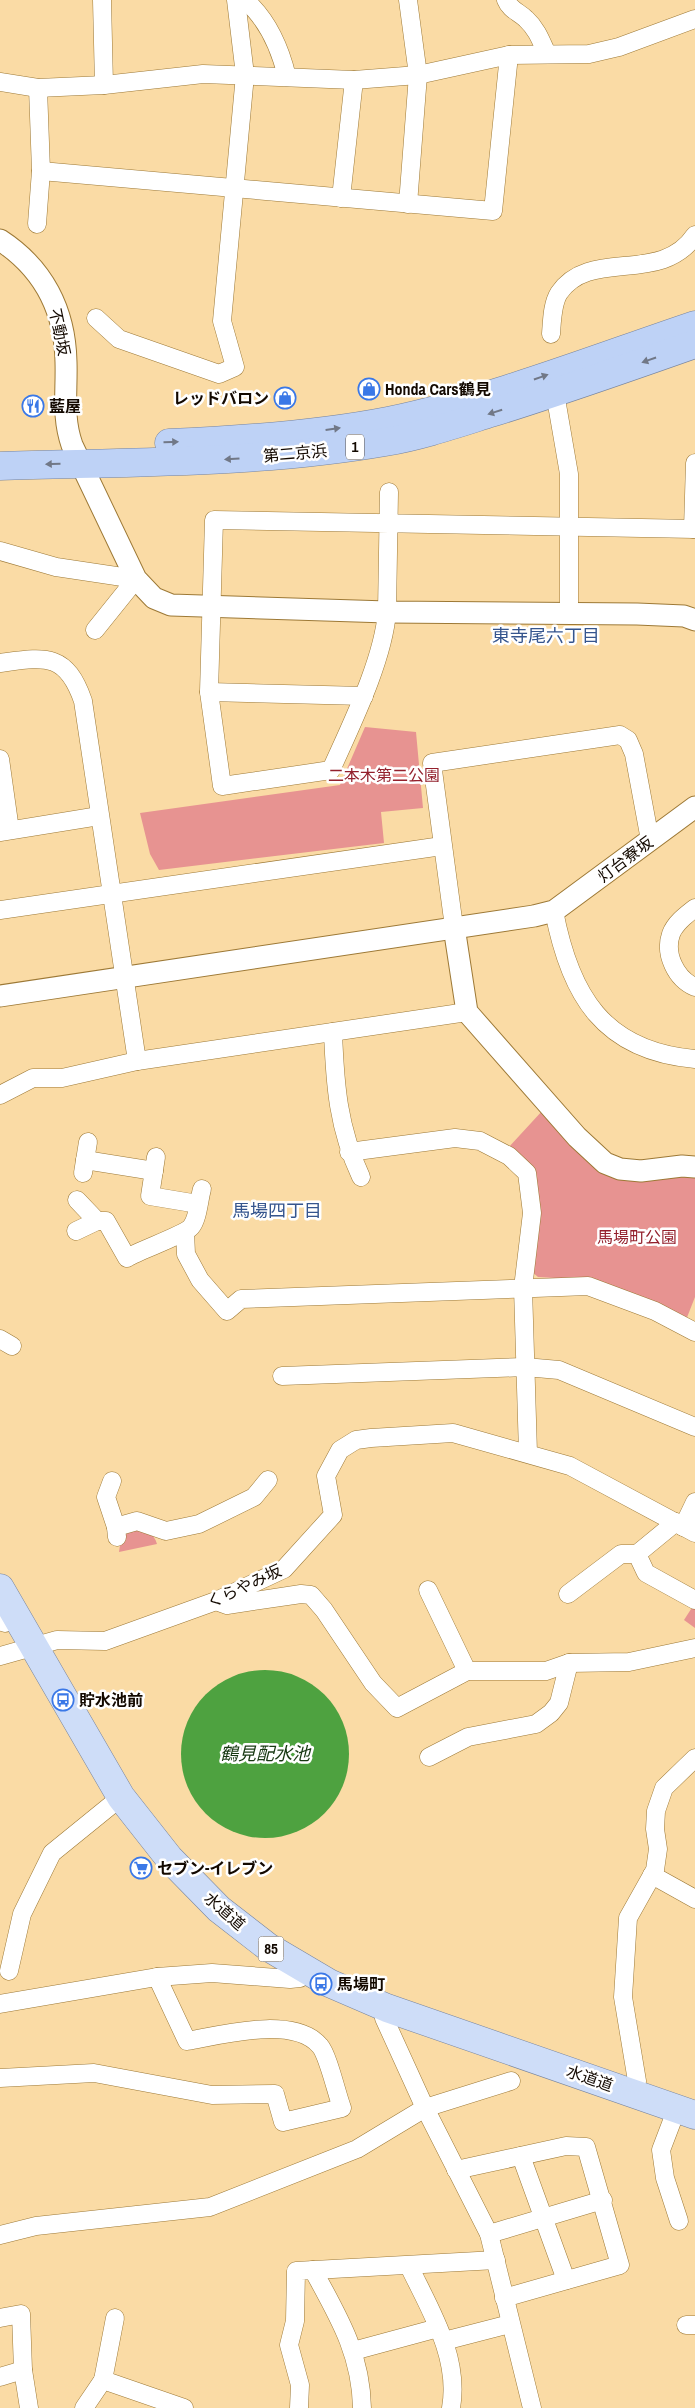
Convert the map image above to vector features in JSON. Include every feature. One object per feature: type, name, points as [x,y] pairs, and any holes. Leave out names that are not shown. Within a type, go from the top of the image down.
[{"type":"highway","name":"第二京浜","points":[[0,466],[76,454],[193,442],[266,437],[387,421],[469,401],[695,324]]},
{"type":"highway","name":"第二京浜","points":[[0,447],[76,454],[214,460],[349,448],[387,442],[449,426],[555,393],[695,344]]},
{"type":"main road","name":"水道道","points":[[0,1588],[8,1618],[35,1647],[122,1797],[169,1858],[219,1909],[268,1947],[329,1983],[387,2008],[686,2111]]},
{"type":"street","points":[[102,0],[104,84]]},
{"type":"street","points":[[96,318],[118,339],[219,374],[235,367],[222,320],[245,75],[236,0]]},
{"type":"street","points":[[245,0],[266,24],[283,58],[288,77]]},
{"type":"street","points":[[408,0],[418,75],[408,204]]},
{"type":"street","points":[[506,0],[514,11],[526,17],[538,33],[546,54]]},
{"type":"street","points":[[0,82],[38,88],[104,84],[203,74],[354,80],[418,75],[509,55],[589,54],[619,48],[695,19]]},
{"type":"street","points":[[42,171],[493,211],[509,55]]},
{"type":"street","points":[[341,198],[354,80]]},
{"type":"street","points":[[37,224],[42,171],[38,88]]},
{"type":"street","points":[[551,334],[559,294],[578,275],[609,268],[646,265],[665,260],[684,248],[695,235]]},
{"type":"street","name":"不動坂","points":[[0,240],[14,249],[39,273],[56,306],[66,360],[65,426],[76,454],[136,579],[154,598],[171,605],[387,612],[569,613],[675,616],[695,620]]},
{"type":"street","points":[[555,393],[569,474],[567,528],[569,613]]},
{"type":"street","points":[[389,492],[388,525],[387,612],[386,625],[364,696],[331,770],[222,786],[209,692],[214,520],[388,525],[694,529],[695,463]]},
{"type":"street","points":[[0,551],[56,567],[136,579]]},
{"type":"street","points":[[95,630],[136,579]]},
{"type":"street","points":[[0,663],[48,660],[65,669],[74,677],[83,701],[137,1061]]},
{"type":"street","points":[[209,692],[364,696]]},
{"type":"street","points":[[650,840],[634,754],[628,740],[620,735],[432,763],[442,846],[467,1012],[577,1138],[605,1163],[620,1169],[641,1171],[695,1166]]},
{"type":"street","points":[[0,759],[5,831],[100,816]]},
{"type":"street","name":"灯台寮坂","points":[[554,911],[695,807]]},
{"type":"street","points":[[0,910],[442,846]]},
{"type":"street","points":[[695,908],[677,924],[671,934],[669,953],[675,970],[695,987]]},
{"type":"street","points":[[0,996],[534,916],[554,911],[561,948],[574,981],[593,1012],[619,1033],[646,1049],[671,1056],[695,1059]]},
{"type":"street","points":[[2,1087],[33,1078],[62,1078],[137,1061],[467,1012]]},
{"type":"street","points":[[333,1032],[336,1093],[350,1152],[361,1177]]},
{"type":"street","points":[[350,1152],[455,1138],[480,1141],[509,1156],[527,1173],[532,1213],[523,1288],[528,1454],[570,1466],[685,1527]]},
{"type":"street","points":[[76,1230],[97,1220],[106,1221],[127,1258],[144,1248],[185,1232],[192,1226],[200,1197],[150,1196],[155,1164],[84,1166],[88,1142]]},
{"type":"street","points":[[77,1200],[97,1220]]},
{"type":"street","points":[[185,1232],[186,1254],[200,1280],[228,1311],[241,1299],[588,1286],[655,1311],[695,1332]]},
{"type":"street","points":[[282,1376],[526,1368],[559,1370],[695,1427]]},
{"type":"street","name":"くらやみ坂","points":[[0,1656],[56,1640],[105,1641],[216,1601],[284,1569],[333,1515],[326,1476],[340,1450],[356,1440],[453,1433],[528,1454]]},
{"type":"street","points":[[112,1481],[106,1497],[117,1532],[137,1521],[166,1530],[199,1524],[254,1496],[268,1480]]},
{"type":"street","points":[[568,1594],[621,1554],[638,1554],[685,1527],[695,1502]]},
{"type":"street","points":[[638,1554],[646,1573],[695,1600]]},
{"type":"street","points":[[428,1590],[467,1671]]},
{"type":"street","points":[[216,1601],[227,1605],[300,1594],[311,1595],[324,1610],[373,1683],[397,1708],[467,1671],[546,1671],[569,1663],[629,1662],[695,1648]]},
{"type":"street","points":[[429,1757],[468,1737],[536,1724],[551,1713],[559,1703],[569,1663]]},
{"type":"street","points":[[633,2093],[637,2081],[623,1997],[628,1918],[652,1875],[658,1849],[655,1828],[656,1812],[664,1788],[695,1758]]},
{"type":"street","points":[[9,1971],[22,1914],[52,1853],[122,1797]]},
{"type":"street","points":[[652,1875],[695,1899]]},
{"type":"street","points":[[0,2004],[157,1977],[212,1973],[290,1980],[300,1978],[306,1971]]},
{"type":"street","points":[[0,2078],[94,2073],[212,2095],[275,2094],[283,2122],[342,2108],[321,2047],[305,2034],[291,2030],[244,2031],[186,2041],[157,1977]]},
{"type":"street","points":[[387,2008],[384,2018],[425,2108],[489,2234],[532,2408]]},
{"type":"street","points":[[0,2236],[36,2226],[210,2207],[357,2150],[425,2108],[511,2080]]},
{"type":"street","points":[[679,2221],[665,2178],[661,2150],[686,2111]]},
{"type":"street","points":[[456,2170],[566,2146],[586,2147],[603,2200],[620,2265],[504,2298]]},
{"type":"street","points":[[520,2156],[566,2280]]},
{"type":"street","points":[[489,2234],[603,2200]]},
{"type":"street","points":[[299,2408],[300,2385],[289,2345],[295,2321],[296,2270],[409,2266],[496,2260]]},
{"type":"street","points":[[409,2266],[441,2334],[451,2368],[451,2408]]},
{"type":"street","points":[[312,2270],[335,2311],[353,2351],[362,2382],[362,2408]]},
{"type":"street","points":[[0,2318],[22,2314],[23,2370],[29,2408]]},
{"type":"street","points":[[84,2408],[103,2380],[115,2318]]},
{"type":"street","points":[[353,2351],[441,2334],[510,2324]]},
{"type":"street","points":[[0,2377],[23,2370]]},
{"type":"street","points":[[103,2380],[184,2408]]},
{"type":"green space","name":"二本木第二公園","points":[[365,727],[416,732],[423,808],[381,812],[384,843],[159,870],[150,854],[140,813],[340,785]]},
{"type":"green space","name":"馬場町公園","points":[[543,1110],[600,1167],[695,1176],[695,1297],[686,1320],[588,1280],[538,1277],[531,1271],[537,1210],[508,1148]]},
{"type":"green space","points":[[137,1528],[150,1533],[157,1544],[119,1552],[122,1531]]},
{"type":"green space","points":[[693,1606],[695,1607],[695,1628],[684,1620]]},
{"type":"water","name":"鶴見配水池","points":[[265,1670],[289,1674],[304,1680],[318,1689],[330,1701],[339,1715],[345,1730],[349,1754],[345,1778],[339,1793],[330,1807],[318,1819],[304,1828],[289,1834],[265,1838],[241,1834],[226,1828],[212,1819],[200,1807],[191,1793],[185,1778],[181,1754],[185,1730],[191,1715],[200,1701],[212,1689],[226,1680],[241,1674]]},
{"type":"place","name":"Honda Cars鶴見","points":[[369,389]]},
{"type":"place","name":"レッドバロン","points":[[285,398]]},
{"type":"place","name":"藍屋","points":[[33,406]]},
{"type":"place","name":"貯水池前","points":[[63,1700]]},
{"type":"place","name":"セブン-イレブン","points":[[141,1868]]},
{"type":"place","name":"馬場町","points":[[321,1984]]},
{"type":"district","name":"東寺尾六丁目","points":[[546,636]]},
{"type":"district","name":"馬場四丁目","points":[[277,1211]]}]
